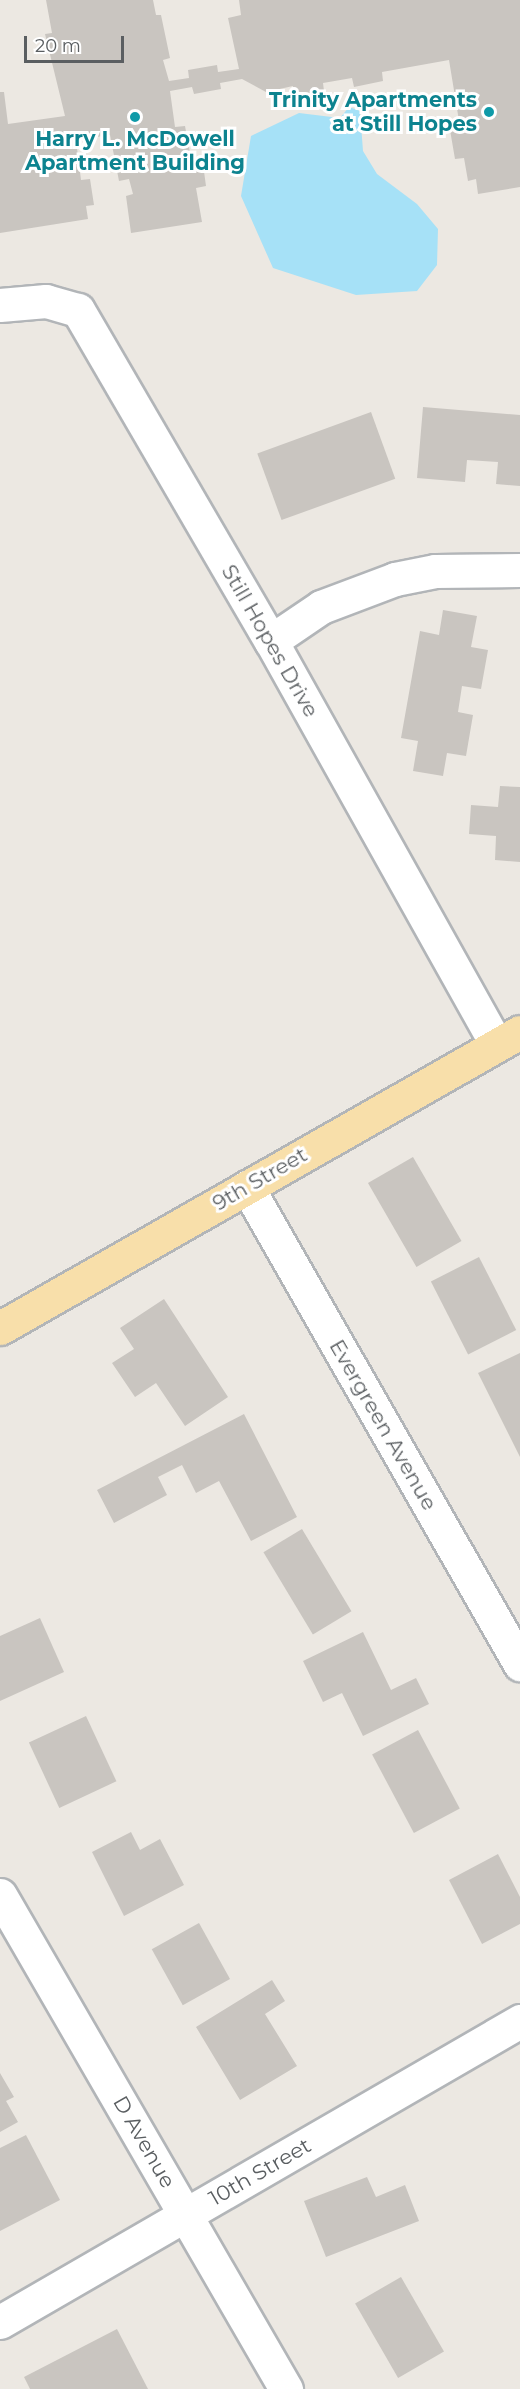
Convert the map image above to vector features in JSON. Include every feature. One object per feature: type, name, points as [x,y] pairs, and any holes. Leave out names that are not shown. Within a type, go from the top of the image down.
[{"type":"main road","name":"9th Street","points":[[0,1328],[508,1038]]},
{"type":"street","name":"Still Hopes Drive","points":[[0,304],[46,301],[78,310],[271,641],[508,1038]]},
{"type":"street","points":[[271,641],[321,607],[395,579],[435,571],[520,570]]},
{"type":"street","name":"Evergreen Avenue","points":[[247,1187],[520,1664]]},
{"type":"street","name":"D Avenue","points":[[0,1895],[286,2389]]},
{"type":"street","name":"10th Street","points":[[0,2322],[520,2021]]},
{"type":"water","points":[[349,107],[360,111],[363,151],[377,174],[417,204],[438,229],[437,265],[417,291],[356,295],[273,268],[241,196],[251,136],[299,113],[340,118]]},
{"type":"building","points":[[46,0],[153,0],[156,15],[161,15],[170,58],[163,60],[169,81],[189,78],[188,70],[217,65],[218,72],[239,69],[228,18],[241,15],[239,0],[520,0],[520,187],[478,194],[476,179],[468,181],[464,158],[455,159],[450,130],[460,127],[449,60],[382,72],[383,81],[354,87],[352,78],[323,83],[324,91],[294,96],[293,86],[266,92],[242,79],[220,83],[221,89],[194,94],[192,87],[170,91],[175,127],[185,126],[191,158],[202,157],[206,186],[196,188],[202,222],[131,233],[126,196],[133,194],[129,179],[119,181],[110,135],[76,140],[81,180],[90,179],[94,205],[86,206],[88,219],[0,233],[0,92],[4,92],[8,124],[65,116],[45,34],[52,33]]},
{"type":"building","points":[[423,407],[520,415],[520,486],[496,484],[498,462],[467,460],[465,482],[417,478]]},
{"type":"building","points":[[371,412],[395,479],[282,520],[257,453]]},
{"type":"building","points":[[443,610],[477,616],[471,647],[488,650],[481,689],[462,686],[458,712],[473,715],[466,756],[447,753],[443,776],[413,771],[418,741],[401,738],[420,631],[439,635]]},
{"type":"building","points":[[500,786],[520,787],[520,862],[495,860],[496,836],[469,834],[471,805],[498,807]]},
{"type":"building","points":[[413,1157],[462,1241],[416,1267],[368,1183]]},
{"type":"building","points":[[479,1257],[516,1330],[468,1355],[431,1282]]},
{"type":"building","points":[[164,1299],[228,1397],[185,1426],[156,1383],[135,1397],[112,1363],[134,1349],[120,1328]]},
{"type":"building","points":[[520,1353],[520,1457],[478,1373]]},
{"type":"building","points":[[244,1414],[297,1517],[251,1541],[219,1481],[196,1493],[182,1465],[158,1477],[167,1495],[114,1523],[97,1490]]},
{"type":"building","points":[[302,1529],[351,1611],[313,1634],[263,1552]]},
{"type":"building","points":[[40,1618],[64,1672],[0,1701],[0,1636]]},
{"type":"building","points":[[363,1632],[391,1690],[416,1678],[429,1704],[363,1736],[342,1693],[323,1702],[303,1661]]},
{"type":"building","points":[[86,1716],[116,1781],[59,1808],[29,1743]]},
{"type":"building","points":[[418,1730],[460,1809],[414,1833],[372,1754]]},
{"type":"building","points":[[131,1832],[140,1850],[160,1839],[184,1885],[124,1916],[92,1852]]},
{"type":"building","points":[[498,1854],[520,1897],[520,1924],[482,1944],[449,1880]]},
{"type":"building","points":[[199,1923],[230,1979],[183,2005],[152,1949]]},
{"type":"building","points":[[272,1980],[285,2001],[265,2014],[297,2066],[240,2100],[196,2027]]},
{"type":"building","points":[[0,2073],[14,2097],[6,2101],[18,2122],[0,2132]]},
{"type":"building","points":[[26,2135],[60,2200],[0,2231],[0,2148]]},
{"type":"building","points":[[367,2177],[376,2197],[405,2185],[419,2221],[326,2257],[304,2201]]},
{"type":"building","points":[[401,2277],[444,2351],[398,2378],[355,2304]]},
{"type":"building","points":[[117,2329],[148,2389],[30,2389],[24,2377]]},
{"type":"place","name":"Trinity Apartments at Still Hopes","points":[[489,112]]},
{"type":"place","name":"Harry L. McDowell Apartment Building","points":[[135,117]]}]
